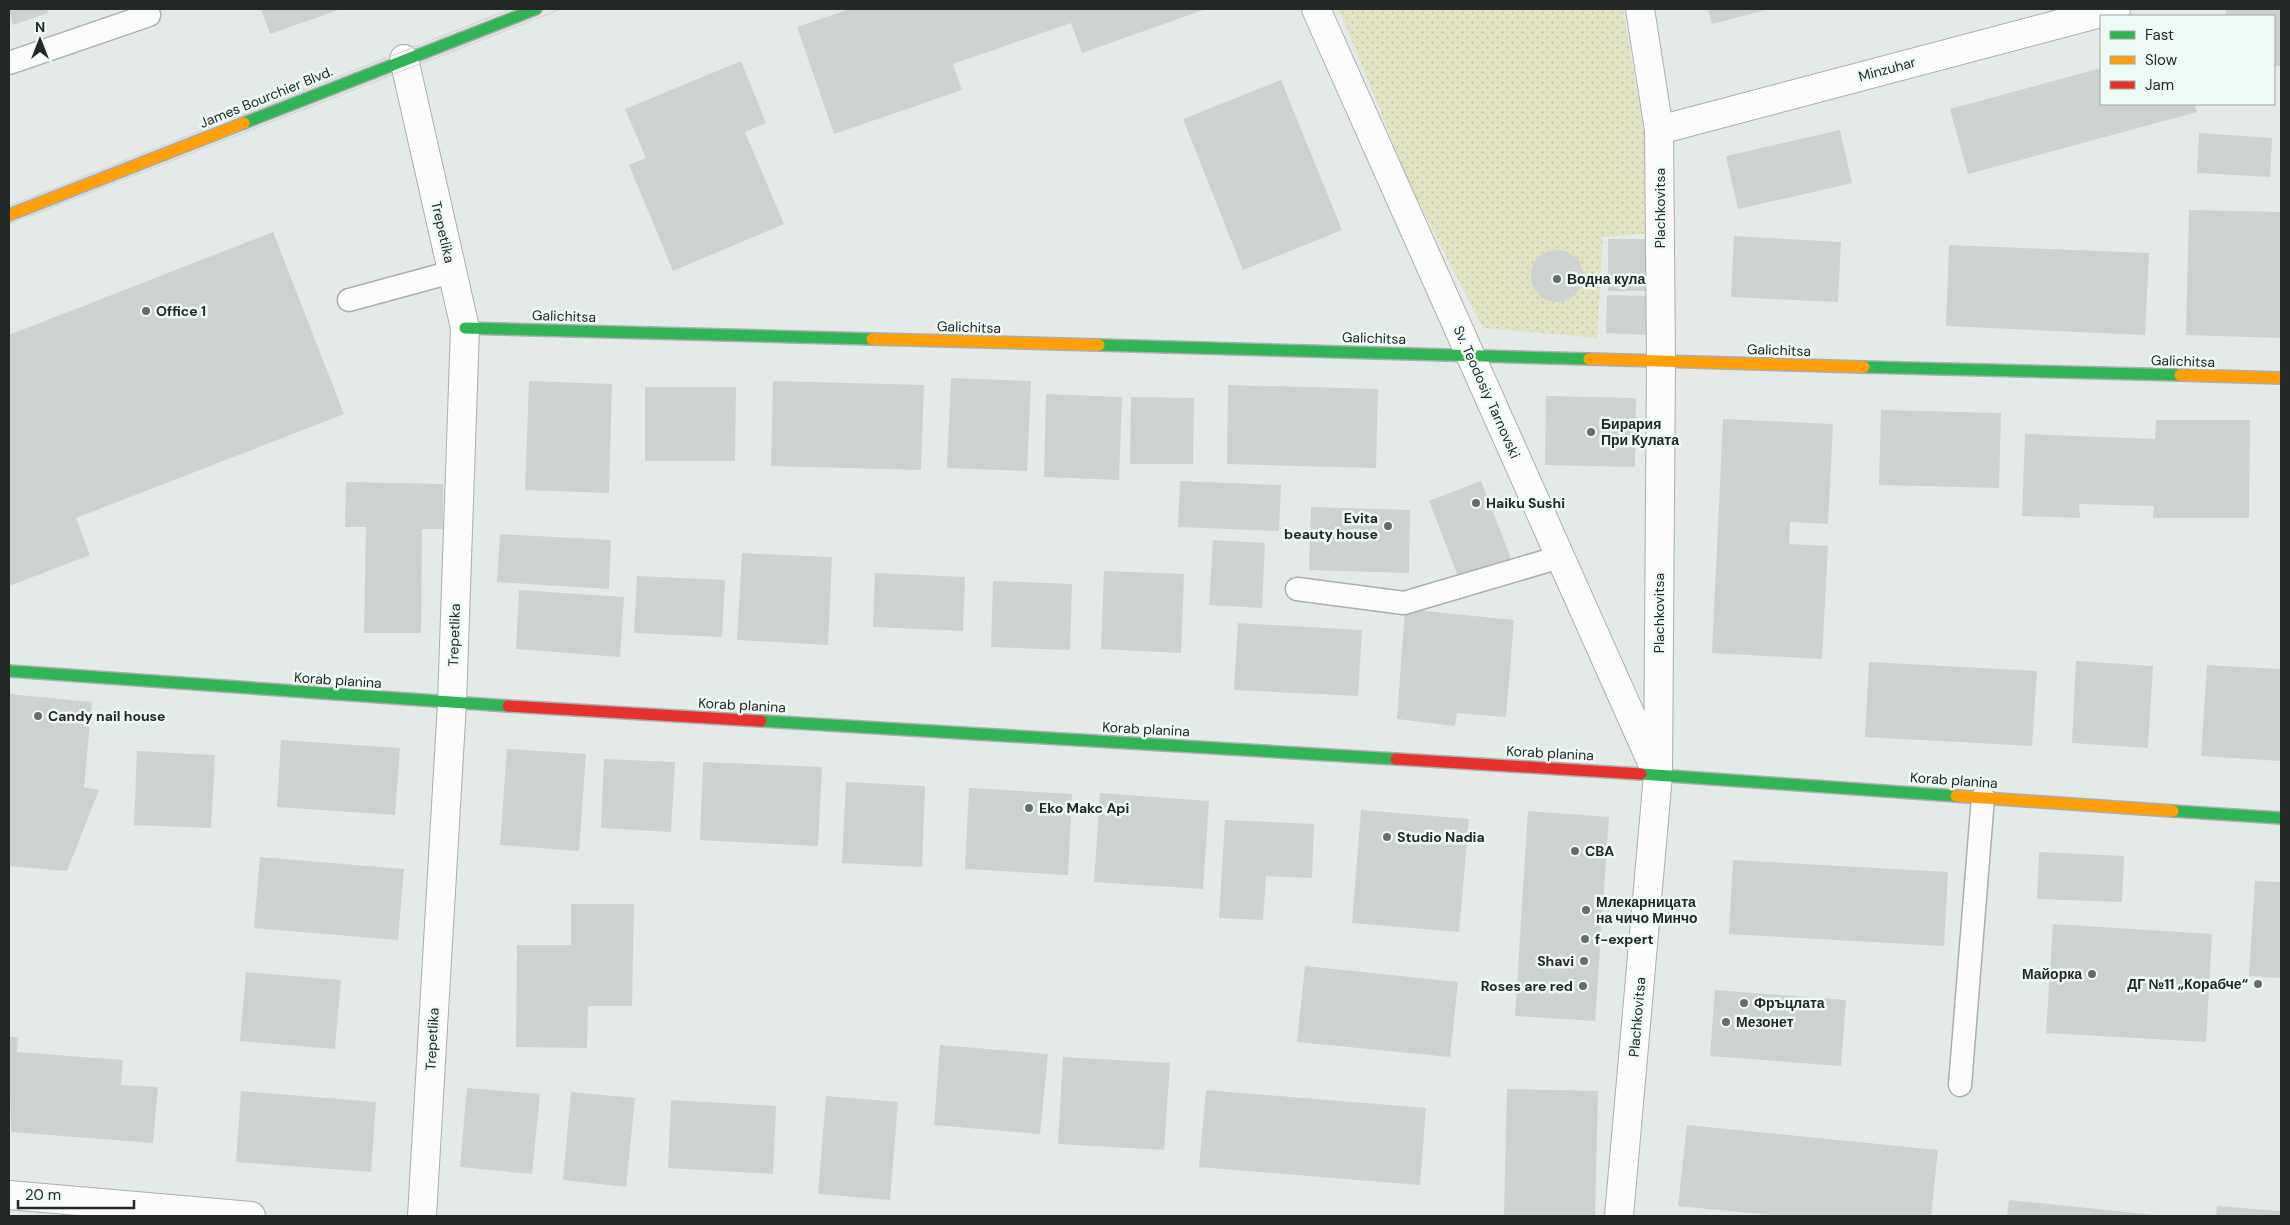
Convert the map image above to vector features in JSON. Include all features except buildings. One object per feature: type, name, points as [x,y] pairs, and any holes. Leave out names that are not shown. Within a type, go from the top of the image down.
[{"type":"street","name":"James Bourchier Blvd.","points":[[9,215],[536,9]]},
{"type":"street","name":"Sv. Teodosiy Tarnovski","points":[[1316,9],[1658,775]]},
{"type":"street","name":"Plachkovitsa","points":[[1619,1216],[1658,775],[1661,361],[1659,130],[1640,9]]},
{"type":"street","name":"Minzuhar","points":[[1659,130],[2116,9]]},
{"type":"street","name":"Trepetlika","points":[[404,59],[465,328],[452,703],[422,1216]]},
{"type":"street","name":"Galichitsa","points":[[465,328],[2281,378]]},
{"type":"street","name":"Korab planina","points":[[9,671],[452,703],[1658,775],[2281,818]]},
{"type":"street","points":[[9,1195],[251,1216]]},
{"type":"lane","points":[[9,63],[149,15]]},
{"type":"lane","points":[[349,300],[452,272]]},
{"type":"lane","points":[[1298,589],[1404,603],[1560,557]]},
{"type":"lane","points":[[1960,1085],[1983,797]]},
{"type":"green space","points":[[1339,9],[1623,9],[1644,133],[1646,234],[1603,237],[1597,338],[1483,328],[1411,187]]},
{"type":"tram line","points":[[9,206],[511,9]]},
{"type":"tram line","points":[[9,224],[561,9]]},
{"type":"traffic: fast","points":[[244,123],[536,9]]},
{"type":"traffic: fast","points":[[465,328],[872,339]]},
{"type":"traffic: fast","points":[[1099,345],[1589,359]]},
{"type":"traffic: fast","points":[[1864,367],[2180,375]]},
{"type":"traffic: fast","points":[[9,671],[508,706]]},
{"type":"traffic: fast","points":[[761,721],[1396,759]]},
{"type":"traffic: fast","points":[[1641,774],[1956,796]]},
{"type":"traffic: fast","points":[[2173,811],[2281,818]]},
{"type":"traffic: slow","points":[[9,215],[244,123]]},
{"type":"traffic: slow","points":[[872,339],[1099,345]]},
{"type":"traffic: slow","points":[[1589,359],[1864,367]]},
{"type":"traffic: slow","points":[[2180,375],[2281,378]]},
{"type":"traffic: slow","points":[[1956,796],[2173,811]]},
{"type":"traffic: jam","points":[[508,706],[761,721]]},
{"type":"traffic: jam","points":[[1396,759],[1641,774]]},
{"type":"place","name":"Водна кула","points":[[1557,279]]},
{"type":"place","name":"Office 1","points":[[146,311]]},
{"type":"place","name":"Бирария При Кулата","points":[[1591,432]]},
{"type":"place","name":"Haiku Sushi","points":[[1476,503]]},
{"type":"place","name":"Evita beauty house","points":[[1388,526]]},
{"type":"place","name":"Candy nail house","points":[[38,716]]},
{"type":"place","name":"Eko Makc Api","points":[[1029,808]]},
{"type":"place","name":"Studio Nadia","points":[[1387,837]]},
{"type":"place","name":"CBA","points":[[1575,851]]},
{"type":"place","name":"Млекарницата на чичо Минчо","points":[[1586,910]]},
{"type":"place","name":"f-expert","points":[[1585,939]]},
{"type":"place","name":"Shavi","points":[[1584,961]]},
{"type":"place","name":"Майорка","points":[[2092,974]]},
{"type":"place","name":"ДГ №11 „Корабче“","points":[[2258,984]]},
{"type":"place","name":"Roses are red","points":[[1583,986]]},
{"type":"place","name":"Фръцлата","points":[[1744,1003]]},
{"type":"place","name":"Мезонет","points":[[1726,1022]]}]
